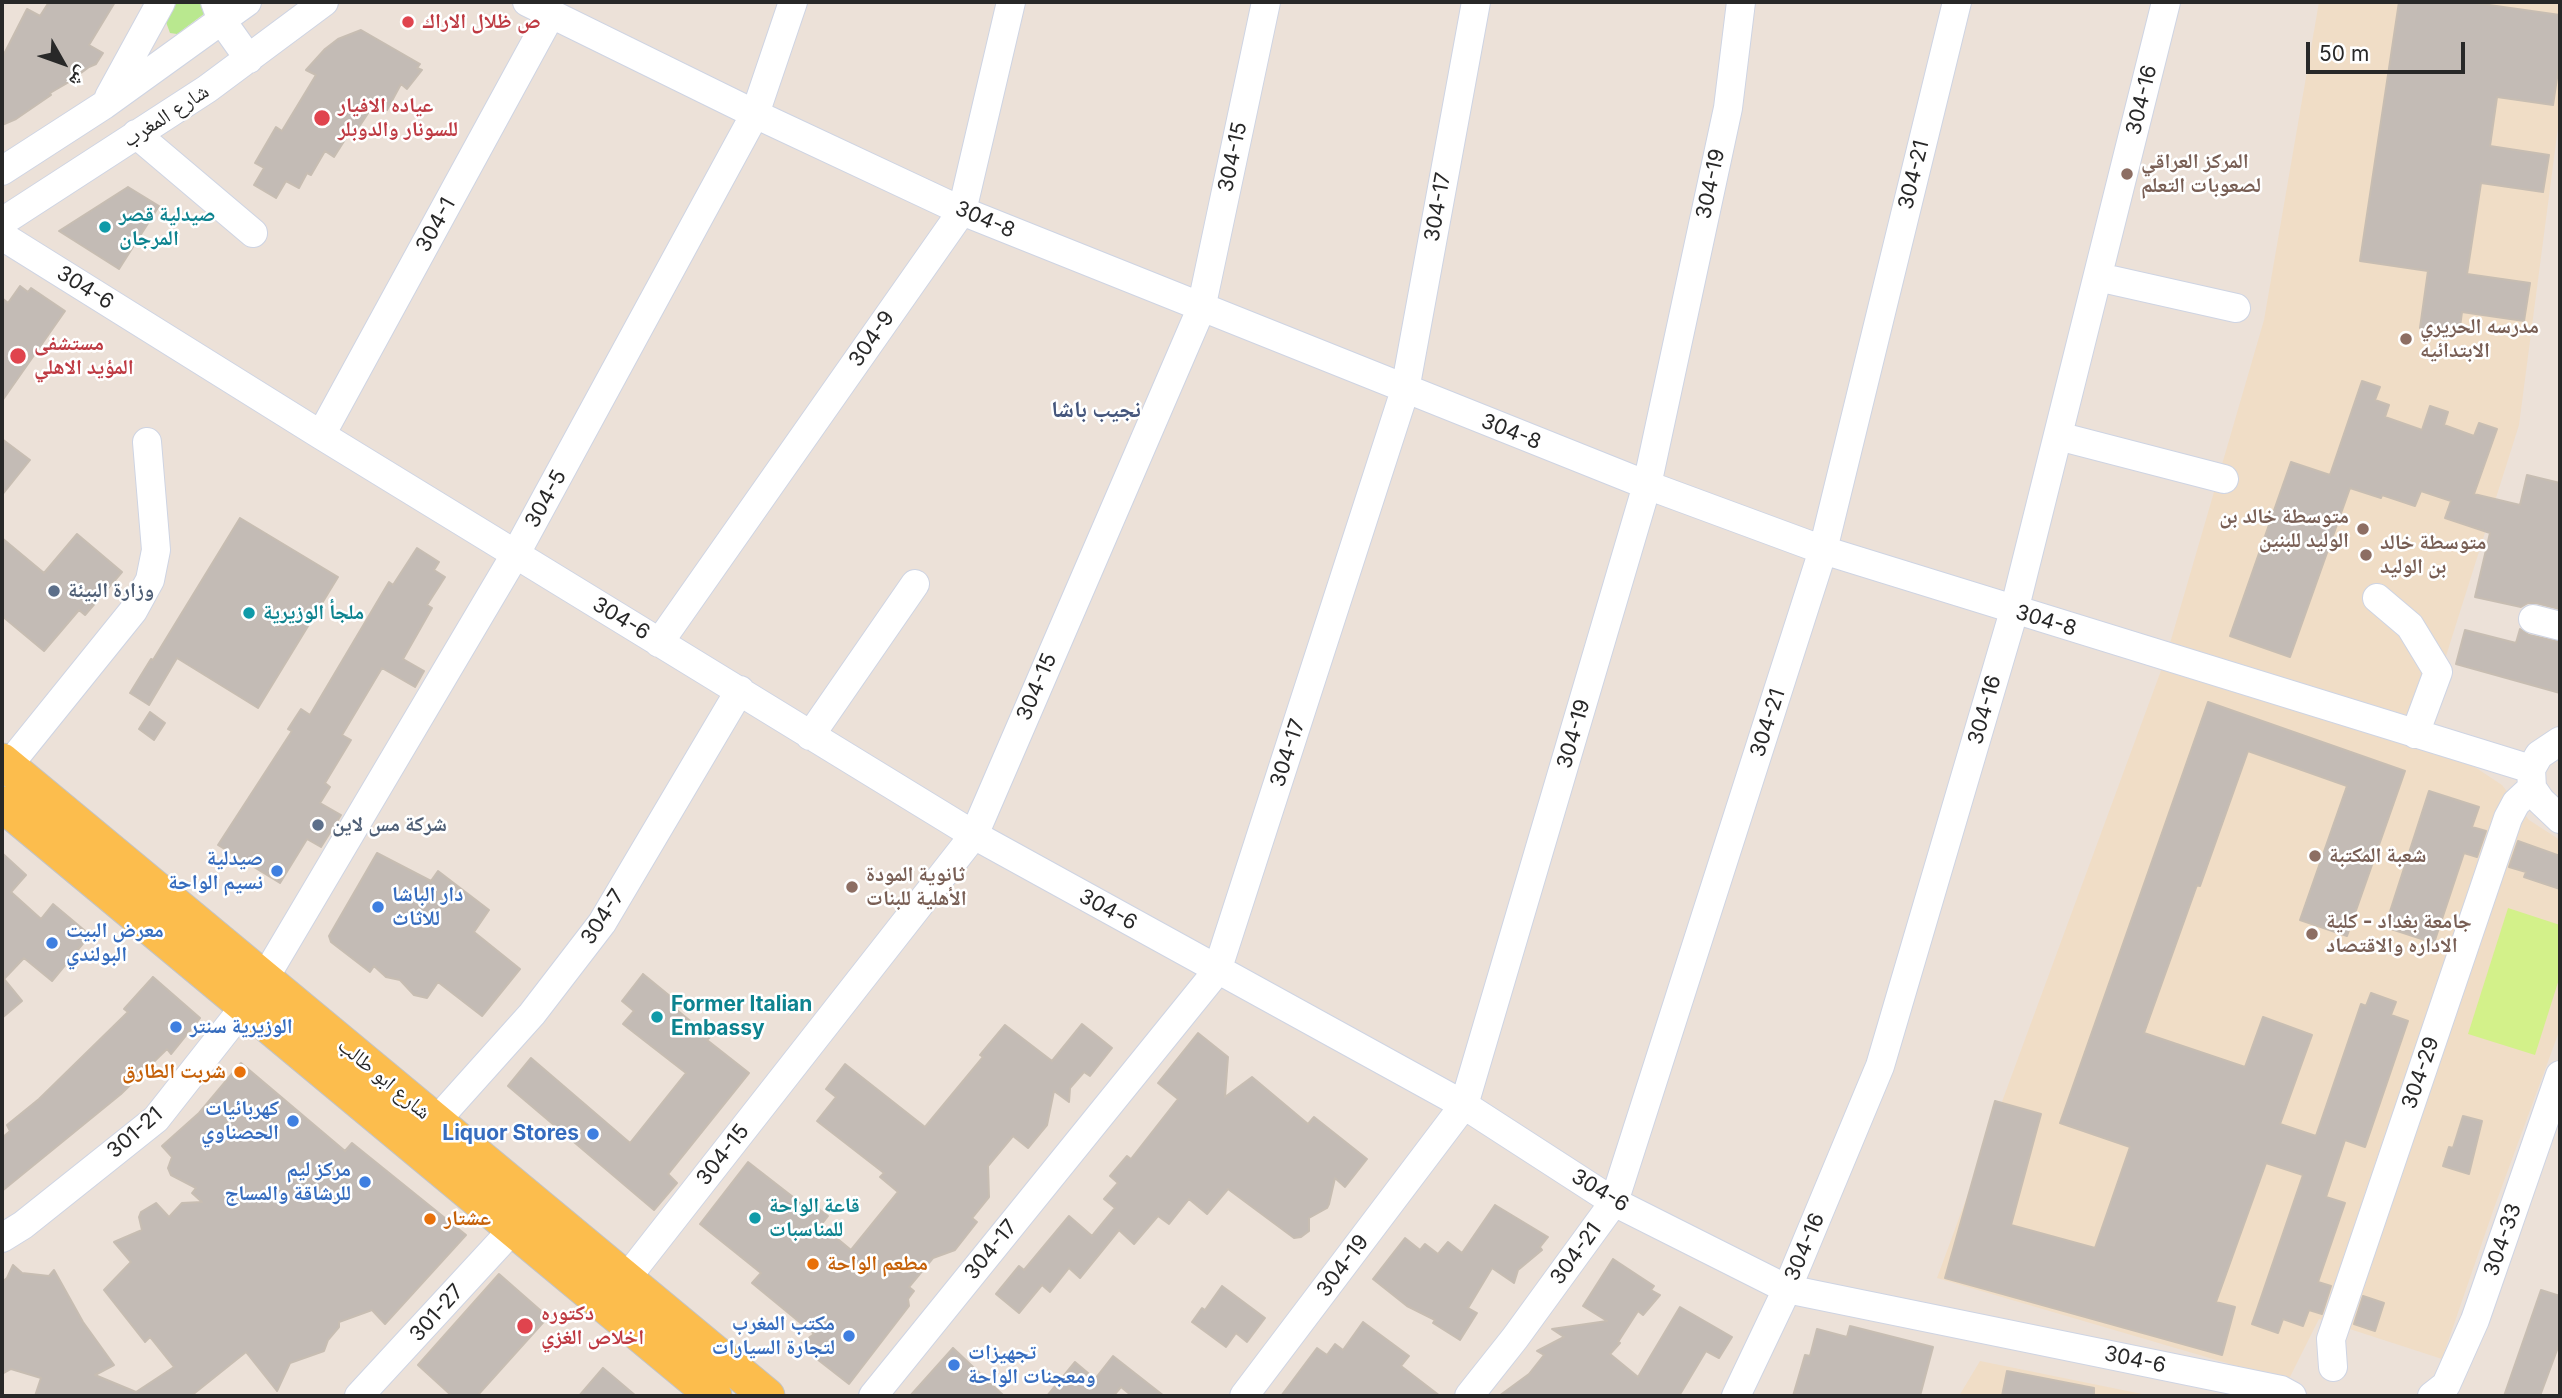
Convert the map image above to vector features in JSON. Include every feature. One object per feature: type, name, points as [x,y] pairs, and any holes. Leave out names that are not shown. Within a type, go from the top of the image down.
[{"type":"main road","name":"شارع ابو طالب","points":[[5,763],[514,1228],[714,1396]]},
{"type":"main road","name":"شارع ابو طالب","points":[[2,804],[254,992],[436,1121],[767,1396]]},
{"type":"street","points":[[104,105],[161,2]]},
{"type":"street","name":"شارع المغرب","points":[[2,171],[104,105],[218,11],[247,2]]},
{"type":"street","name":"شارع المغرب","points":[[2,222],[207,89],[324,2]]},
{"type":"street","name":"304-5","points":[[254,992],[515,555],[755,114],[793,2]]},
{"type":"street","name":"304-9","points":[[659,643],[962,211],[1010,2]]},
{"type":"street","name":"304-15","points":[[625,1280],[974,835],[1201,309],[1266,2]]},
{"type":"street","name":"304-17","points":[[873,1396],[1217,971],[1405,390],[1476,2]]},
{"type":"street","name":"304-19","points":[[1244,1396],[1464,1105],[1647,485],[1728,108],[1741,2]]},
{"type":"street","name":"304-21","points":[[1469,1396],[1515,1338],[1614,1202],[1823,550],[1956,2]]},
{"type":"street","name":"304-16","points":[[1736,1396],[1787,1289],[1880,1066],[2014,611],[2166,2]]},
{"type":"street","name":"304-8","points":[[539,8],[755,114],[962,211],[1201,309],[1647,485],[1823,550],[2415,734],[2532,779]]},
{"type":"street","name":"304-1","points":[[321,435],[539,8]]},
{"type":"street","points":[[218,11],[249,59]]},
{"type":"street","points":[[136,135],[253,233]]},
{"type":"street","name":"304-6","points":[[2,236],[515,555],[974,835],[1464,1105],[1614,1202],[1787,1289],[2281,1390],[2292,1396]]},
{"type":"street","points":[[2098,277],[2236,309]]},
{"type":"street","points":[[2058,436],[2224,479]]},
{"type":"street","points":[[5,763],[133,611],[150,580],[156,550],[147,442]]},
{"type":"street","points":[[810,736],[915,584]]},
{"type":"street","points":[[2377,598],[2410,626],[2438,671],[2415,734]]},
{"type":"street","points":[[2533,619],[2560,626]]},
{"type":"street","name":"304-7","points":[[436,1121],[532,1014],[603,923],[740,690]]},
{"type":"street","points":[[2560,741],[2539,755],[2532,779],[2541,801],[2560,819]]},
{"type":"street","name":"304-29","points":[[2333,1367],[2331,1339],[2508,818],[2532,779]]},
{"type":"street","name":"301-21","points":[[2,1238],[23,1225],[156,1119],[254,992]]},
{"type":"street","name":"304-33","points":[[2432,1396],[2446,1385],[2474,1321],[2560,1075]]},
{"type":"street","name":"301-27","points":[[370,1393],[514,1228]]},
{"type":"shaded area","name":"جامعة بغداد - كلية الاداره والاقتصاد","points":[[2319,2],[2560,2],[2560,112],[2519,425],[2422,732],[2502,785],[2529,820],[2560,840],[2560,1029],[2442,1359],[2319,1319],[2288,1381],[1937,1278],[2166,657],[2264,320]]},
{"type":"shaded area","points":[[1980,1361],[2152,1396],[1959,1396]]},
{"type":"green space","points":[[177,2],[220,2],[177,34],[170,33],[166,22]]},
{"type":"green space","points":[[2508,908],[2560,925],[2560,976],[2535,1055],[2468,1034]]},
{"type":"building","points":[[49,2],[115,2],[89,45],[103,53],[96,64],[50,93],[51,95],[16,119],[2,125],[2,58],[27,9],[40,16]]},
{"type":"building","points":[[2399,2],[2468,2],[2560,15],[2560,58],[2553,105],[2497,97],[2490,146],[2549,155],[2543,192],[2481,183],[2467,274],[2530,283],[2524,321],[2462,312],[2459,334],[2420,328],[2428,271],[2360,261]]},
{"type":"building","points":[[361,30],[420,64],[417,68],[422,70],[407,89],[401,84],[387,110],[374,104],[357,130],[353,127],[334,157],[325,151],[311,175],[307,173],[299,188],[286,181],[276,198],[254,185],[264,168],[255,163],[276,127],[282,131],[316,75],[306,70],[338,39]]},
{"type":"building","name":"صيدلية قصر المرجان","points":[[128,187],[159,206],[119,269],[59,231]]},
{"type":"building","name":"مستشفى المؤيد الاهلي","points":[[20,286],[28,292],[31,288],[65,311],[2,401],[2,298],[8,303]]},
{"type":"building","points":[[2362,381],[2380,387],[2375,400],[2389,405],[2385,417],[2422,430],[2430,406],[2448,412],[2444,425],[2474,436],[2479,423],[2497,429],[2474,494],[2520,505],[2527,475],[2560,483],[2560,609],[2536,603],[2521,607],[2475,597],[2490,533],[2445,518],[2451,501],[2421,491],[2415,506],[2350,488],[2290,657],[2230,636],[2291,462],[2330,475]]},
{"type":"building","points":[[2,439],[30,460],[2,495]]},
{"type":"building","name":"ملجأ الوزيرية","points":[[240,518],[338,577],[258,708],[177,658],[149,705],[130,693]]},
{"type":"building","name":"وزارة البيئة","points":[[77,534],[122,572],[85,615],[79,610],[44,651],[2,616],[2,538],[44,573]]},
{"type":"building","points":[[417,548],[439,562],[434,570],[445,577],[427,605],[432,608],[403,659],[424,671],[415,687],[382,668],[342,735],[351,740],[325,783],[330,787],[320,803],[341,815],[321,847],[307,839],[280,883],[218,845],[292,731],[288,729],[301,709],[310,715],[389,582],[393,585]]},
{"type":"building","points":[[2520,629],[2529,635],[2560,642],[2560,693],[2456,664],[2465,630],[2516,643]]},
{"type":"building","points":[[2208,702],[2405,771],[2347,936],[2300,920],[2347,786],[2248,751],[2144,1033],[2245,1067],[2263,1017],[2312,1035],[2280,1124],[2316,1136],[2361,1004],[2366,1006],[2371,993],[2396,1002],[2391,1015],[2408,1021],[2365,1147],[2345,1140],[2326,1197],[2345,1203],[2318,1282],[2331,1286],[2322,1314],[2309,1310],[2303,1326],[2283,1319],[2278,1333],[2252,1324],[2303,1175],[2266,1163],[2216,1302],[2235,1307],[2222,1355],[1945,1278],[1995,1101],[2041,1114],[2011,1225],[2095,1248],[2130,1147],[2060,1123]]},
{"type":"building","points":[[150,712],[165,723],[154,740],[139,729]]},
{"type":"building","points":[[2429,791],[2479,807],[2472,827],[2486,831],[2477,857],[2464,853],[2434,943],[2385,927]]},
{"type":"building","points":[[2518,841],[2560,856],[2560,889],[2524,877],[2526,872],[2509,867]]},
{"type":"building","points":[[2,853],[26,875],[11,892],[41,919],[53,904],[90,935],[52,981],[24,958],[4,979],[22,1001],[2,1018]]},
{"type":"building","points":[[377,853],[431,881],[438,871],[489,910],[474,932],[520,969],[482,1016],[438,982],[427,998],[414,995],[400,980],[386,977],[374,966],[370,972],[331,942],[329,936]]},
{"type":"building","points":[[643,974],[676,1001],[672,1006],[710,1037],[707,1040],[749,1073],[668,1174],[677,1183],[654,1210],[508,1086],[531,1058],[630,1143],[686,1073],[623,1024],[634,1011],[622,1001]]},
{"type":"building","points":[[153,977],[200,1018],[171,1054],[167,1049],[121,1094],[2,1191],[2,1138],[10,1131],[7,1125],[39,1099],[128,1012],[124,1009]]},
{"type":"building","points":[[1082,1024],[1112,1048],[1090,1076],[1084,1072],[1070,1088],[1069,1102],[1054,1091],[1047,1125],[1028,1148],[1013,1136],[988,1166],[989,1197],[972,1218],[977,1222],[955,1250],[933,1258],[909,1287],[914,1291],[908,1299],[909,1306],[849,1384],[799,1345],[814,1334],[752,1283],[761,1273],[700,1224],[748,1162],[811,1211],[815,1206],[828,1216],[821,1225],[851,1250],[898,1192],[880,1177],[884,1173],[817,1121],[836,1097],[826,1089],[845,1064],[925,1127],[983,1057],[980,1055],[1005,1025],[1052,1061]]},
{"type":"building","points":[[1198,1033],[1228,1057],[1225,1097],[1252,1077],[1308,1124],[1314,1117],[1367,1159],[1345,1187],[1335,1178],[1327,1208],[1309,1218],[1309,1231],[1301,1237],[1294,1238],[1228,1189],[1207,1214],[1189,1199],[1169,1224],[1158,1216],[1134,1244],[1119,1230],[1080,1278],[1069,1268],[1050,1292],[1042,1285],[1019,1313],[996,1294],[1019,1266],[1024,1270],[1069,1216],[1092,1236],[1115,1208],[1104,1199],[1118,1183],[1110,1176],[1127,1156],[1131,1159],[1178,1099],[1158,1083]]},
{"type":"building","points":[[241,1063],[345,1151],[352,1143],[466,1235],[385,1324],[372,1310],[339,1322],[339,1327],[328,1340],[324,1351],[290,1363],[277,1391],[246,1352],[191,1396],[35,1396],[41,1378],[11,1369],[2,1374],[2,1282],[13,1265],[22,1273],[49,1276],[54,1270],[83,1322],[114,1365],[95,1375],[136,1392],[174,1367],[150,1337],[145,1342],[104,1290],[131,1262],[114,1242],[142,1230],[139,1217],[141,1212],[156,1203],[169,1217],[182,1203],[202,1202],[192,1193],[196,1188],[171,1175],[168,1168],[172,1157],[162,1146],[199,1113]]},
{"type":"building","points":[[2463,1116],[2482,1121],[2469,1174],[2443,1166],[2449,1147],[2453,1148]]},
{"type":"building","points":[[1495,1205],[1548,1237],[1540,1247],[1542,1250],[1518,1270],[1514,1283],[1492,1268],[1468,1308],[1477,1313],[1460,1340],[1433,1323],[1435,1320],[1407,1306],[1373,1279],[1405,1238],[1420,1250],[1425,1244],[1438,1254],[1448,1242],[1462,1253]]},
{"type":"building","points":[[1613,1259],[1654,1286],[1651,1290],[1660,1295],[1643,1315],[1638,1311],[1618,1342],[1620,1343],[1610,1354],[1638,1377],[1680,1307],[1732,1337],[1719,1358],[1706,1351],[1679,1396],[1499,1396],[1529,1374],[1544,1355],[1537,1351],[1564,1337],[1552,1329],[1607,1321],[1583,1306]]},
{"type":"building","points":[[499,1274],[548,1317],[477,1396],[452,1396],[418,1365]]},
{"type":"building","points":[[1222,1286],[1265,1318],[1247,1342],[1236,1333],[1226,1347],[1192,1322],[1202,1308],[1205,1310]]},
{"type":"building","points":[[2541,1290],[2560,1296],[2560,1342],[2540,1396],[2504,1396]]},
{"type":"building","points":[[2363,1296],[2384,1303],[2375,1331],[2354,1324]]},
{"type":"building","points":[[1363,1322],[1409,1356],[1401,1366],[1440,1396],[1281,1396],[1317,1348],[1327,1355],[1335,1344],[1343,1350]]},
{"type":"building","points":[[1850,1326],[1933,1347],[1920,1396],[1793,1396],[1805,1355],[1810,1356],[1817,1329],[1847,1337]]},
{"type":"building","name":"تجهيزات ومعجنات الواحة","points":[[953,1348],[1004,1396],[910,1396]]},
{"type":"building","points":[[1113,1356],[1164,1396],[1132,1396],[1121,1387],[1115,1394],[1118,1396],[1047,1396],[1075,1362],[1095,1379]]},
{"type":"building","points":[[603,1368],[636,1396],[579,1396]]},
{"type":"building","points":[[2007,1371],[2094,1388],[2094,1396],[2002,1396]]},
{"type":"place","name":"ص ظلال الاراك","points":[[408,22]]},
{"type":"place","name":"عياده الافيار للسونار والدوبلر","points":[[322,118]]},
{"type":"place","name":"المركز العراقي لصعوبات التعلم","points":[[2127,174]]},
{"type":"place","name":"صيدلية قصر المرجان","points":[[105,227]]},
{"type":"place","name":"مدرسه الحريري الابتدائيه","points":[[2406,339]]},
{"type":"place","name":"مستشفى المؤيد الاهلي","points":[[18,356]]},
{"type":"place","name":"متوسطة خالد بن الوليد للبنين","points":[[2363,529]]},
{"type":"place","name":"متوسطة خالد بن الوليد","points":[[2366,555]]},
{"type":"place","name":"وزارة البيئة","points":[[54,591]]},
{"type":"place","name":"ملجأ الوزيرية","points":[[249,613]]},
{"type":"place","name":"شركة مس لاين","points":[[318,825]]},
{"type":"place","name":"شعبة المكتبة","points":[[2315,856]]},
{"type":"place","name":"صيدلية نسيم الواحة","points":[[277,871]]},
{"type":"place","name":"ثانوية المودة الأهلية للبنات","points":[[852,887]]},
{"type":"place","name":"دار الباشا للاثاث","points":[[378,907]]},
{"type":"place","name":"جامعة بغداد - كلية الاداره والاقتصاد","points":[[2312,934]]},
{"type":"place","name":"معرض البيت البولندي","points":[[52,943]]},
{"type":"place","name":"Former Italian Embassy","points":[[657,1017]]},
{"type":"place","name":"الوزيرية سنتر","points":[[176,1027]]},
{"type":"place","name":"شربت الطارق","points":[[240,1072]]},
{"type":"place","name":"كهربائيات الحصناوي","points":[[293,1121]]},
{"type":"place","name":"Liquor Stores","points":[[593,1134]]},
{"type":"place","name":"مركز ليم للرشاقة والمساج","points":[[365,1182]]},
{"type":"place","name":"قاعة الواحة للمناسبات","points":[[755,1218]]},
{"type":"place","name":"عشتار","points":[[430,1219]]},
{"type":"place","name":"مطعم الواحة","points":[[813,1264]]},
{"type":"place","name":"دكتوره اخلاص الغزي","points":[[525,1326]]},
{"type":"place","name":"مكتب المغرب لتجارة السيارات","points":[[849,1336]]},
{"type":"place","name":"تجهيزات ومعجنات الواحة","points":[[954,1365]]},
{"type":"district","name":"نجيب باشا","points":[[1096,410]]}]
